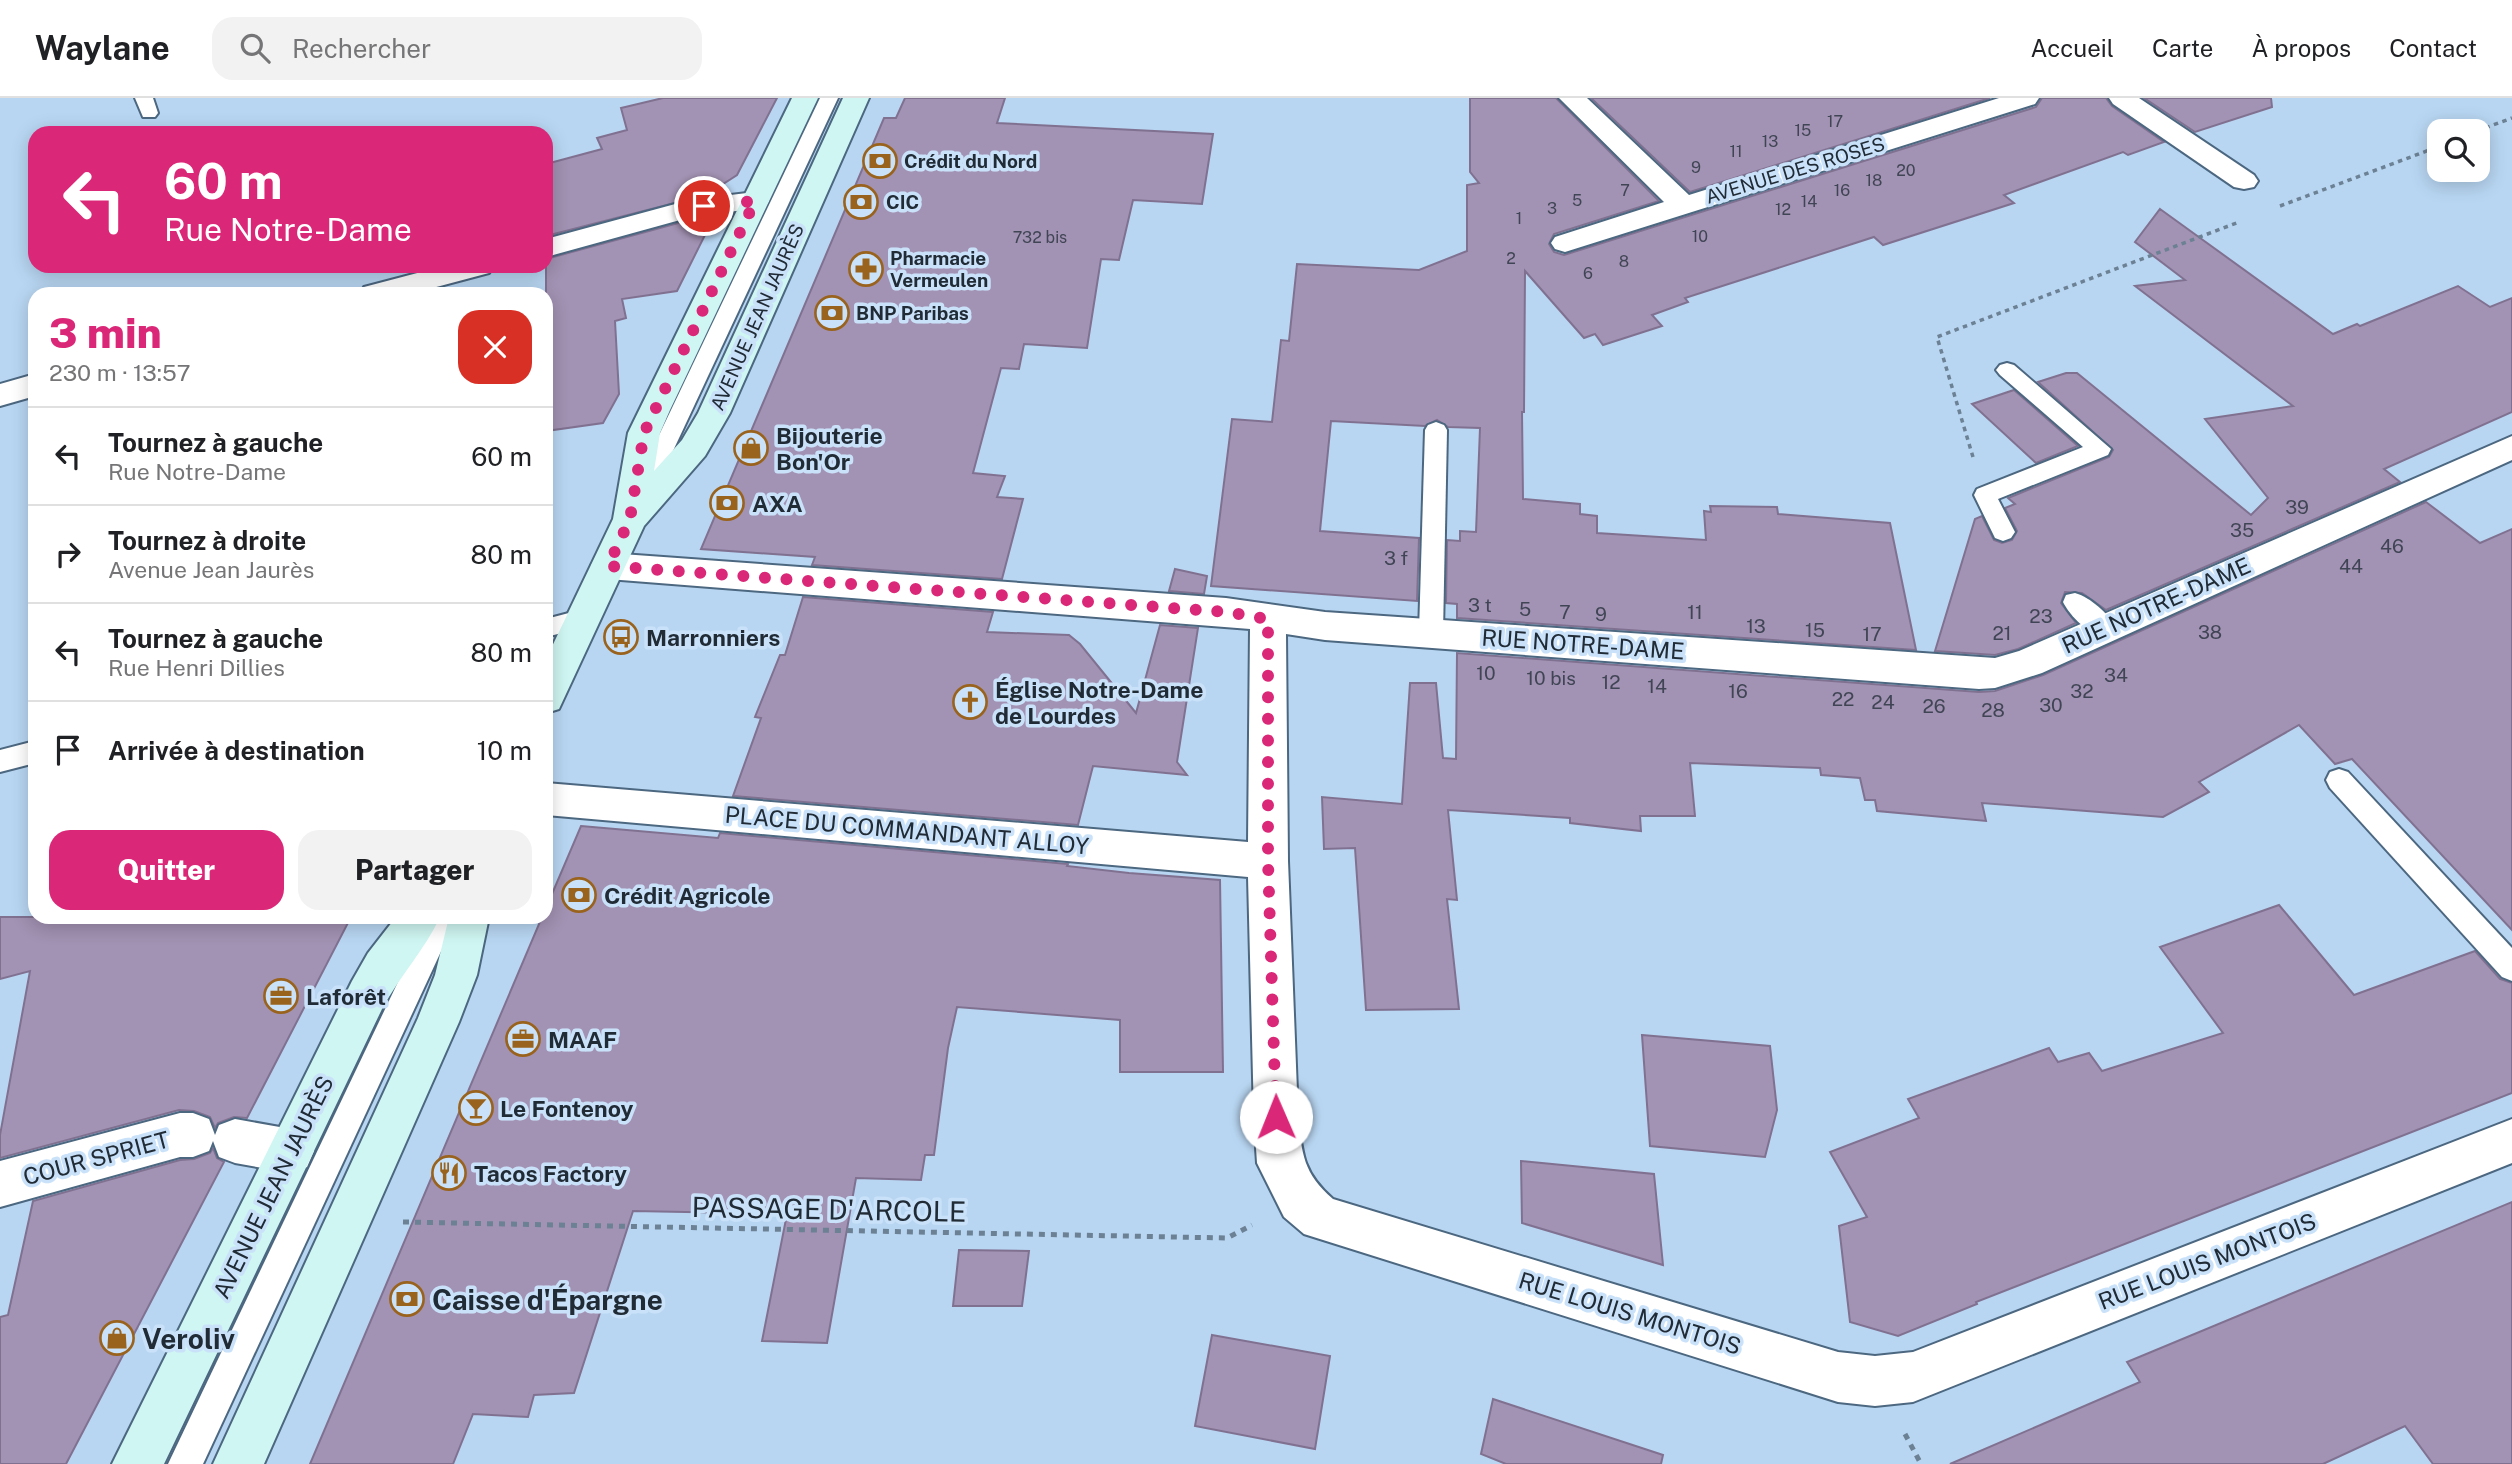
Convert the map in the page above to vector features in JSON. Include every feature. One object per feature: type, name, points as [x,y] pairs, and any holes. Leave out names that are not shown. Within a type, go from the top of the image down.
[{"type":"main road","name":"AVENUE JEAN JAURÈS","points":[[553,683],[630,519],[644,433],[805,98]]},
{"type":"main road","name":"AVENUE JEAN JAURÈS","points":[[630,519],[694,447],[715,413],[856,98]]},
{"type":"main road","name":"AVENUE JEAN JAURÈS","points":[[137,1464],[383,966],[415,924]]},
{"type":"main road","points":[[238,1464],[438,1022],[456,975],[467,924]]},
{"type":"street","points":[[1572,98],[1683,205]]},
{"type":"street","name":"AVENUE DES ROSES","points":[[1565,243],[2026,98]]},
{"type":"street","points":[[2122,98],[2244,181]]},
{"type":"street","points":[[553,246],[690,209],[755,201]]},
{"type":"street","points":[[401,287],[453,273]]},
{"type":"street","points":[[0,395],[28,387]]},
{"type":"street","name":"RUE NOTRE-DAME","points":[[608,566],[1226,612],[1268,619],[1431,633],[1979,674],[1994,673],[2029,663],[2512,447]]},
{"type":"street","name":"RUE LOUIS MONTOIS","points":[[1268,619],[1268,861],[1276,1117],[1280,1163],[1300,1201],[1320,1218],[1838,1377],[1875,1381],[1913,1377],[2512,1141]]},
{"type":"street","name":"PLACE DU COMMANDANT ALLOY","points":[[553,800],[1268,861]]},
{"type":"street","name":"COUR SPRIET","points":[[0,1184],[180,1135],[291,1151]]},
{"type":"lane","points":[[630,519],[829,98]]},
{"type":"lane","points":[[2003,531],[1985,495],[2100,449],[2007,370]]},
{"type":"lane","points":[[1431,633],[1436,430]]},
{"type":"lane","points":[[2075,602],[2104,628]]},
{"type":"lane","points":[[553,626],[583,618]]},
{"type":"lane","points":[[0,761],[28,754]]},
{"type":"lane","points":[[2339,780],[2512,968]]},
{"type":"lane","points":[[186,1464],[440,924]]},
{"type":"path","points":[[2490,126],[2512,118]]},
{"type":"path","points":[[2268,211],[2427,151]]},
{"type":"path","points":[[1985,495],[1937,337],[2243,221]]},
{"type":"path","name":"PASSAGE D'ARCOLE","points":[[348,1222],[1227,1238],[1300,1201]]},
{"type":"building","points":[[663,98],[777,98],[737,175],[706,195],[553,234],[553,162],[602,149],[597,138],[627,130],[621,108]]},
{"type":"building","points":[[905,98],[1005,98],[997,123],[1213,134],[1202,204],[1133,200],[1119,260],[1101,259],[1087,348],[1024,344],[1019,369],[1001,368],[973,473],[1005,476],[997,497],[1023,499],[1002,579],[812,565],[815,557],[701,549],[884,118],[896,118]]},
{"type":"building","points":[[1470,98],[1556,98],[1659,201],[1554,234],[1549,244],[1554,252],[1564,255],[2036,107],[2042,98],[2106,98],[2112,106],[2164,142],[2128,155],[2123,152],[2004,195],[2014,203],[1883,245],[1874,237],[1685,298],[1688,302],[1652,315],[1662,326],[1603,345],[1595,334],[1584,338],[1525,271],[1523,499],[1580,504],[1580,514],[1597,516],[1597,533],[1706,540],[1704,511],[1711,512],[1710,506],[1777,507],[1778,514],[1890,523],[1916,650],[1457,618],[1457,604],[1446,603],[1447,540],[1460,541],[1460,531],[1476,532],[1480,428],[1448,427],[1437,420],[1425,426],[1331,421],[1320,531],[1419,538],[1417,601],[1211,586],[1232,419],[1272,422],[1281,340],[1289,341],[1297,264],[1419,270],[1467,251],[1467,185],[1479,183],[1470,172]]},
{"type":"building","points":[[1591,98],[1990,98],[1690,192]]},
{"type":"building","points":[[2144,98],[2271,98],[2272,107],[2195,132]]},
{"type":"building","points":[[2160,209],[2333,334],[2357,324],[2360,326],[2458,286],[2490,307],[2512,298],[2512,412],[2384,469],[2400,482],[2106,610],[2082,593],[2065,592],[2061,603],[2076,623],[2018,649],[1995,655],[1935,651],[1975,519],[1982,516],[1994,540],[2002,543],[2012,540],[2017,531],[2005,508],[2015,504],[2008,498],[2109,457],[2113,450],[2038,382],[2066,373],[2077,373],[2251,515],[2268,498],[2205,419],[2293,406],[2135,286],[2185,280],[2135,242]]},
{"type":"building","points":[[682,222],[705,235],[677,291],[622,299],[626,318],[615,321],[619,394],[603,423],[553,430],[553,287],[546,287],[546,273],[553,273],[553,257]]},
{"type":"building","points":[[2014,390],[2078,446],[2036,463],[1972,404]]},
{"type":"building","points":[[2426,502],[2480,543],[2512,529],[2512,930],[2352,759],[2335,764],[2299,725],[2199,782],[2209,792],[2163,817],[1982,803],[1986,821],[1877,811],[1875,800],[1865,800],[1860,778],[1821,775],[1820,768],[1690,763],[1695,816],[1640,816],[1641,831],[1570,823],[1570,818],[1448,810],[1457,900],[1447,899],[1459,1009],[1366,1010],[1355,848],[1324,849],[1322,797],[1402,804],[1410,683],[1436,683],[1443,758],[1456,759],[1457,653],[1979,692],[1995,691],[2043,675]]},
{"type":"building","points":[[1175,569],[1207,576],[1204,594],[1169,591]]},
{"type":"building","name":"Église Notre-Dame de Lourdes","points":[[803,597],[993,612],[987,632],[1069,635],[1080,644],[1136,713],[1160,625],[1198,628],[1177,762],[1187,775],[1093,766],[1078,825],[733,796],[761,718],[755,717],[780,655],[785,655]]},
{"type":"building","points":[[581,826],[718,838],[720,833],[1220,880],[1223,1072],[1120,1072],[1120,1020],[957,1007],[948,1048],[934,1155],[925,1155],[921,1180],[856,1178],[827,1343],[762,1341],[787,1214],[633,1211],[574,1393],[534,1395],[528,1417],[473,1414],[453,1464],[310,1464],[539,924],[553,924],[553,892]]},
{"type":"building","points":[[2279,905],[2354,995],[2475,951],[2500,979],[2512,983],[2512,1093],[1976,1302],[1977,1304],[1898,1336],[1850,1322],[1839,1226],[1867,1217],[1830,1152],[1919,1118],[1908,1099],[2049,1048],[2058,1062],[2089,1053],[2102,1071],[2223,1033],[2160,947]]},
{"type":"building","points":[[0,917],[28,917],[28,924],[347,924],[247,1118],[234,1117],[218,1123],[215,1128],[210,1117],[194,1111],[179,1110],[0,1158],[0,1135],[30,971],[0,979]]},
{"type":"building","points":[[1642,1035],[1770,1046],[1777,1110],[1765,1157],[1650,1146]]},
{"type":"building","points":[[213,1148],[217,1158],[224,1162],[66,1464],[0,1464],[0,1317],[8,1315],[33,1201],[180,1160],[194,1159],[210,1153]]},
{"type":"building","points":[[1521,1161],[1654,1174],[1663,1265],[1522,1223]]},
{"type":"building","points":[[2512,1202],[2512,1464],[2433,1464],[2405,1426],[2323,1464],[1950,1464],[2140,1382],[2127,1362]]},
{"type":"building","points":[[959,1250],[1029,1251],[1022,1306],[953,1306]]},
{"type":"building","points":[[1212,1335],[1330,1356],[1315,1449],[1195,1426]]},
{"type":"building","points":[[1493,1399],[1663,1455],[1661,1464],[1506,1464],[1481,1454]]},
{"type":"place","name":"Crédit du Nord","points":[[880,161]]},
{"type":"place","name":"CIC","points":[[861,202]]},
{"type":"place","name":"Pharmacie Vermeulen","points":[[866,269]]},
{"type":"place","name":"BNP Paribas","points":[[832,313]]},
{"type":"place","name":"Bijouterie Bon'Or","points":[[751,448]]},
{"type":"place","name":"AXA","points":[[727,503]]},
{"type":"place","name":"Marronniers","points":[[621,637]]},
{"type":"place","name":"Église Notre-Dame de Lourdes","points":[[970,702]]},
{"type":"place","name":"Crédit Agricole","points":[[579,895]]},
{"type":"place","name":"Laforêt","points":[[281,996]]},
{"type":"place","name":"MAAF","points":[[523,1039]]},
{"type":"place","name":"Le Fontenoy","points":[[476,1108]]},
{"type":"place","name":"Tacos Factory","points":[[449,1173]]},
{"type":"place","name":"Caisse d'Épargne","points":[[407,1299]]},
{"type":"place","name":"Veroliv","points":[[117,1338]]},
{"type":"route","points":[[704,206],[755,201],[653,410],[644,433],[630,519],[608,566],[1226,612],[1268,619],[1268,861],[1276,1117]]}]
